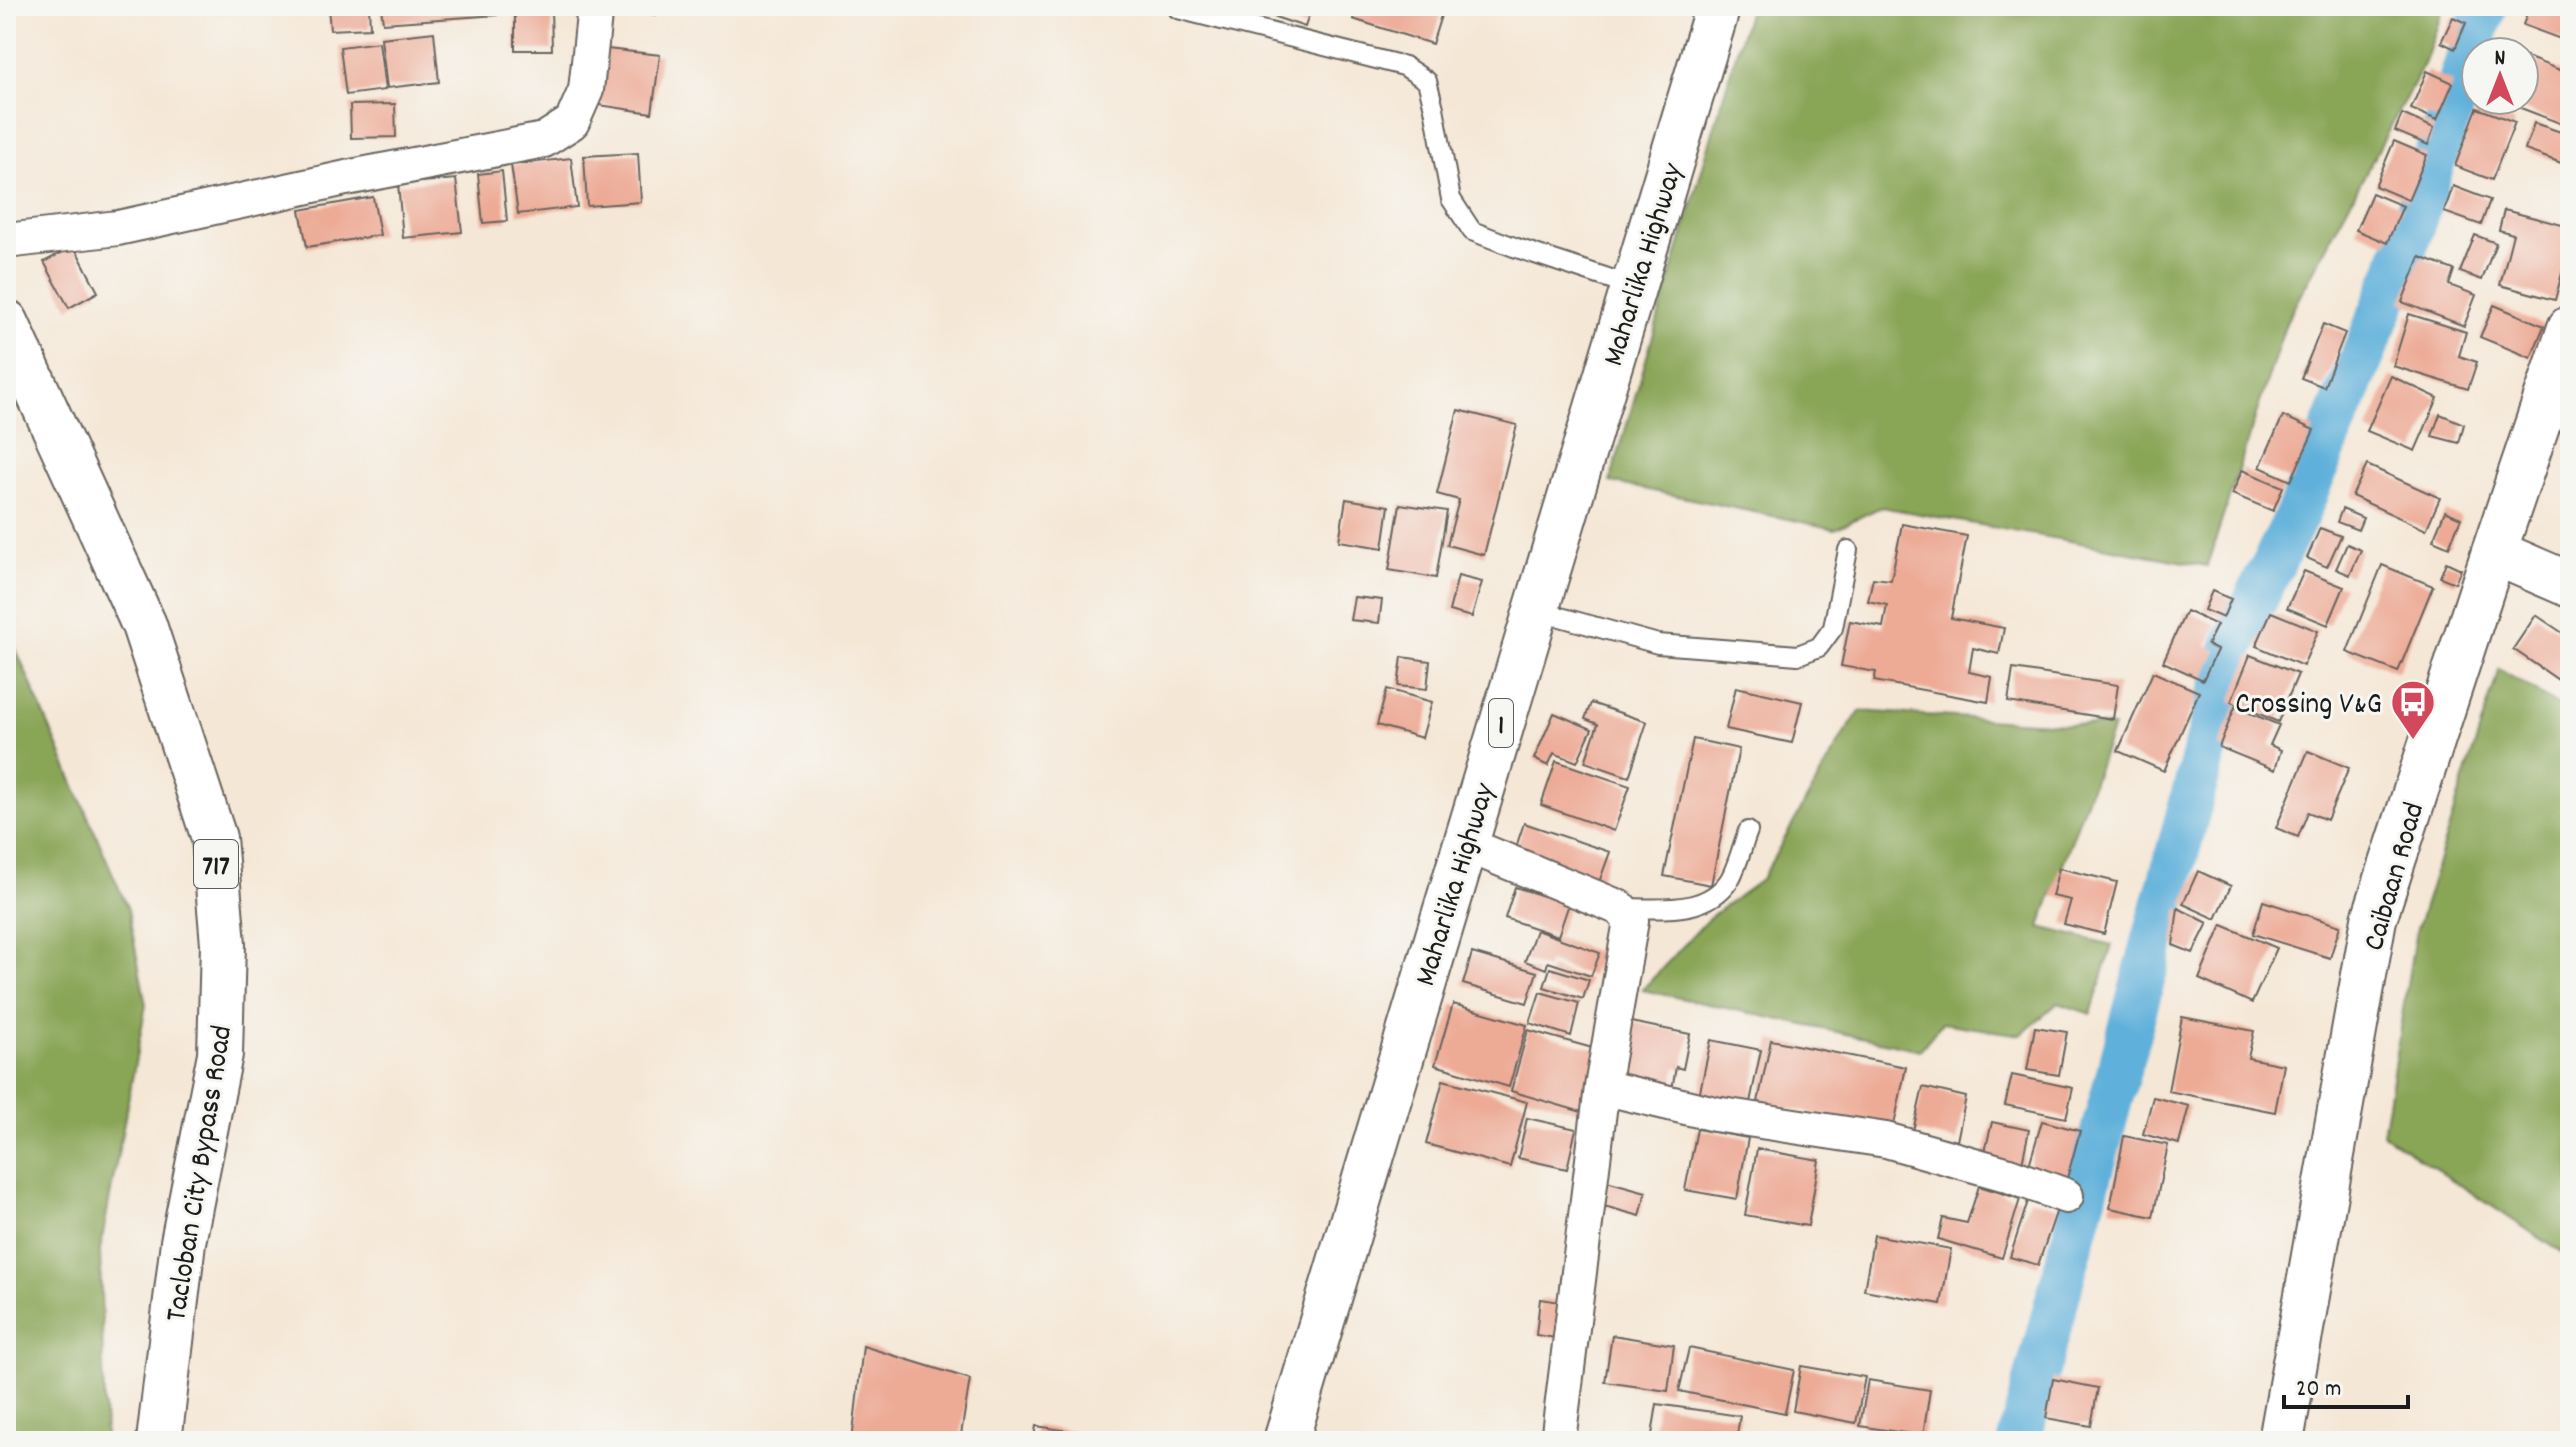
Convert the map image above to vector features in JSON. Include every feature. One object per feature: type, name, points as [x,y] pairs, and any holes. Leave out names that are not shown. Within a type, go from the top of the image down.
[{"type":"main road","name":"Maharlika Highway","points":[[1286,1441],[1718,6]]},
{"type":"main road","name":"Tacloban City Bypass Road","points":[[6,322],[144,625],[214,838],[223,944],[220,1054],[183,1242],[159,1441]]},
{"type":"main road","name":"Caibaan Road","points":[[2281,1441],[2374,919],[2570,328]]},
{"type":"main road","points":[[2494,552],[2570,585]]},
{"type":"street","points":[[6,241],[118,228],[346,178],[544,140],[572,122],[586,90],[595,6]]},
{"type":"street","points":[[1465,844],[1620,908],[1631,921],[1602,1087],[1558,1441]]},
{"type":"street","points":[[1602,1087],[1715,1114],[1886,1140],[2006,1174],[2066,1196]]},
{"type":"lane","points":[[1178,9],[1404,66],[1427,81],[1451,199],[1472,231],[1635,287]]},
{"type":"lane","points":[[1535,610],[1658,644],[1798,655],[1819,647],[1833,628],[1848,550]]},
{"type":"lane","points":[[1620,908],[1684,908],[1710,898],[1730,879],[1748,831]]},
{"type":"green space","points":[[1750,6],[2444,6],[2425,62],[2287,320],[2207,566],[1881,507],[1835,529],[1610,482]]},
{"type":"green space","points":[[6,626],[128,909],[146,1005],[100,1250],[105,1441],[6,1441]]},
{"type":"green space","points":[[2499,669],[2570,713],[2570,1258],[2383,1134],[2415,935]]},
{"type":"green space","points":[[1860,711],[2113,727],[2040,927],[2112,945],[2091,1014],[2058,1003],[2021,1035],[1942,1023],[1920,1050],[1642,990],[1711,916],[1761,880]]},
{"type":"building","points":[[328,6],[369,6],[370,28],[330,30]]},
{"type":"building","points":[[381,6],[496,6],[497,15],[383,23]]},
{"type":"building","points":[[515,6],[551,6],[552,50],[515,50]]},
{"type":"building","points":[[610,6],[656,6],[655,15],[610,10]]},
{"type":"building","points":[[1242,6],[1312,6],[1305,27]]},
{"type":"building","points":[[1357,6],[1444,6],[1432,44],[1353,19]]},
{"type":"building","points":[[2530,6],[2570,6],[2570,31],[2566,41],[2523,25]]},
{"type":"building","points":[[2453,17],[2466,23],[2455,49],[2441,42]]},
{"type":"building","points":[[434,32],[439,82],[387,88],[381,38]]},
{"type":"building","points":[[379,42],[385,90],[346,95],[340,47]]},
{"type":"building","points":[[607,49],[660,55],[652,113],[599,105]]},
{"type":"building","points":[[2540,62],[2570,74],[2570,127],[2540,115]]},
{"type":"building","points":[[2427,71],[2453,83],[2437,120],[2411,109]]},
{"type":"building","points":[[395,104],[396,137],[351,138],[350,105]]},
{"type":"building","points":[[2402,114],[2434,128],[2428,145],[2395,131]]},
{"type":"building","points":[[2474,116],[2499,116],[2515,122],[2492,180],[2455,166]]},
{"type":"building","points":[[2534,123],[2570,135],[2570,166],[2525,150]]},
{"type":"building","points":[[2394,141],[2427,155],[2408,200],[2375,186]]},
{"type":"building","points":[[638,153],[641,202],[587,206],[584,156]]},
{"type":"building","points":[[571,158],[577,207],[518,214],[511,165]]},
{"type":"building","points":[[502,171],[507,221],[483,223],[478,174]]},
{"type":"building","points":[[456,179],[462,232],[403,238],[398,184]]},
{"type":"building","points":[[2453,186],[2490,200],[2481,225],[2444,212]]},
{"type":"building","points":[[2372,193],[2403,206],[2387,243],[2356,230]]},
{"type":"building","points":[[373,197],[380,235],[307,247],[300,210]]},
{"type":"building","points":[[2504,210],[2570,227],[2570,243],[2555,300],[2500,285],[2513,234],[2499,230]]},
{"type":"building","points":[[2475,235],[2496,243],[2482,280],[2460,272]]},
{"type":"building","points":[[74,246],[98,292],[69,308],[44,262]]},
{"type":"building","points":[[2420,257],[2454,270],[2449,285],[2476,295],[2464,326],[2402,302]]},
{"type":"building","points":[[2494,305],[2544,326],[2531,358],[2480,337]]},
{"type":"building","points":[[2409,314],[2466,332],[2459,356],[2477,362],[2468,389],[2393,366]]},
{"type":"building","points":[[2323,324],[2345,333],[2324,387],[2301,378]]},
{"type":"building","points":[[2391,376],[2438,398],[2415,451],[2367,431]]},
{"type":"building","points":[[2570,387],[2570,419],[2558,414]]},
{"type":"building","points":[[1458,410],[1517,425],[1484,555],[1447,545],[1459,500],[1437,494]]},
{"type":"building","points":[[2440,414],[2464,424],[2459,443],[2432,436]]},
{"type":"building","points":[[2283,416],[2314,430],[2291,481],[2260,467]]},
{"type":"building","points":[[2367,465],[2440,498],[2426,530],[2352,496]]},
{"type":"building","points":[[2242,470],[2283,487],[2273,511],[2232,494]]},
{"type":"building","points":[[1346,499],[1389,506],[1383,548],[1339,541]]},
{"type":"building","points":[[1400,504],[1447,511],[1436,578],[1389,570]]},
{"type":"building","points":[[2342,509],[2363,518],[2358,530],[2337,522]]},
{"type":"building","points":[[2445,511],[2461,518],[2449,547],[2433,540]]},
{"type":"building","points":[[1902,524],[1967,536],[1951,618],[2004,628],[1999,654],[1973,648],[1969,672],[1992,677],[1988,702],[1874,681],[1876,672],[1841,666],[1850,621],[1883,627],[1887,605],[1868,601],[1873,578],[1891,580]]},
{"type":"building","points":[[2320,528],[2341,536],[2327,567],[2307,558]]},
{"type":"building","points":[[2347,544],[2361,550],[2350,575],[2336,569]]},
{"type":"building","points":[[2446,562],[2461,569],[2455,583],[2440,577]]},
{"type":"building","points":[[2382,565],[2433,586],[2398,672],[2347,652]]},
{"type":"building","points":[[2304,571],[2344,587],[2328,625],[2287,608]]},
{"type":"building","points":[[1458,576],[1482,582],[1472,617],[1449,611]]},
{"type":"building","points":[[2212,591],[2231,599],[2223,618],[2204,610]]},
{"type":"building","points":[[1354,597],[1382,600],[1379,623],[1350,620]]},
{"type":"building","points":[[2186,611],[2217,625],[2207,645],[2217,650],[2203,680],[2163,662]]},
{"type":"building","points":[[2271,612],[2318,631],[2303,666],[2256,646]]},
{"type":"building","points":[[2536,615],[2570,638],[2570,688],[2513,649]]},
{"type":"building","points":[[2250,655],[2298,674],[2278,722],[2231,702]]},
{"type":"building","points":[[1402,657],[1430,661],[1427,689],[1398,686]]},
{"type":"building","points":[[2013,669],[2118,685],[2113,719],[2008,702]]},
{"type":"building","points":[[2153,672],[2199,692],[2164,771],[2118,751]]},
{"type":"building","points":[[1736,687],[1802,702],[1792,743],[1726,729]]},
{"type":"building","points":[[1387,689],[1432,702],[1422,738],[1377,725]]},
{"type":"building","points":[[1591,703],[1647,722],[1629,777],[1585,762],[1598,724],[1585,719]]},
{"type":"building","points":[[2235,707],[2279,725],[2270,745],[2281,750],[2275,770],[2219,747]]},
{"type":"building","points":[[1554,713],[1592,729],[1577,762],[1554,753],[1548,766],[1534,759]]},
{"type":"building","points":[[1693,739],[1739,749],[1711,885],[1664,876]]},
{"type":"building","points":[[2308,751],[2349,768],[2327,820],[2308,812],[2298,837],[2276,828]]},
{"type":"building","points":[[1556,761],[1630,786],[1614,831],[1541,805]]},
{"type":"building","points":[[1524,823],[1610,852],[1598,885],[1513,856]]},
{"type":"building","points":[[2059,868],[2117,882],[2104,934],[2064,924],[2071,900],[2052,896]]},
{"type":"building","points":[[2198,871],[2231,886],[2216,919],[2183,904]]},
{"type":"building","points":[[1515,887],[1569,904],[1558,936],[1505,918]]},
{"type":"building","points":[[2263,901],[2340,926],[2330,958],[2253,934]]},
{"type":"building","points":[[2178,908],[2208,923],[2193,953],[2173,945]]},
{"type":"building","points":[[2222,925],[2277,948],[2252,1003],[2199,979]]},
{"type":"building","points":[[1536,930],[1600,953],[1591,976],[1548,962],[1546,969],[1525,961]]},
{"type":"building","points":[[1472,953],[1537,972],[1527,1003],[1463,984]]},
{"type":"building","points":[[1550,968],[1589,980],[1583,999],[1544,987]]},
{"type":"building","points":[[1540,992],[1579,1003],[1571,1036],[1530,1023]]},
{"type":"building","points":[[1453,1004],[1527,1025],[1509,1087],[1435,1065]]},
{"type":"building","points":[[2182,1017],[2254,1031],[2248,1058],[2284,1065],[2275,1112],[2168,1091]]},
{"type":"building","points":[[1621,1020],[1690,1034],[1683,1069],[1676,1067],[1672,1089],[1610,1076]]},
{"type":"building","points":[[2035,1027],[2067,1032],[2059,1075],[2027,1070]]},
{"type":"building","points":[[1528,1030],[1603,1051],[1585,1113],[1511,1091]]},
{"type":"building","points":[[1711,1040],[1761,1050],[1749,1107],[1699,1096]]},
{"type":"building","points":[[1771,1040],[1906,1067],[1893,1130],[1758,1102]]},
{"type":"building","points":[[2012,1075],[2073,1088],[2066,1118],[2005,1105]]},
{"type":"building","points":[[1443,1080],[1527,1102],[1510,1167],[1426,1144]]},
{"type":"building","points":[[1923,1087],[1966,1097],[1957,1141],[1913,1131]]},
{"type":"building","points":[[2153,1097],[2189,1106],[2179,1144],[2143,1134]]},
{"type":"building","points":[[1527,1118],[1576,1129],[1567,1169],[1518,1158]]},
{"type":"building","points":[[2042,1121],[2080,1131],[2066,1182],[2027,1172]]},
{"type":"building","points":[[1992,1122],[2029,1130],[2021,1168],[1983,1160]]},
{"type":"building","points":[[1697,1129],[1748,1138],[1737,1199],[1685,1190]]},
{"type":"building","points":[[2124,1136],[2168,1145],[2153,1217],[2110,1208]]},
{"type":"building","points":[[1757,1149],[1819,1160],[1808,1226],[1745,1215]]},
{"type":"building","points":[[1599,1179],[1646,1192],[1640,1216],[1593,1203]]},
{"type":"building","points":[[1979,1186],[2020,1199],[2002,1258],[1938,1239],[1943,1218],[1967,1223]]},
{"type":"building","points":[[2029,1198],[2058,1207],[2038,1265],[2010,1257]]},
{"type":"building","points":[[1874,1235],[1951,1249],[1941,1304],[1864,1290]]},
{"type":"building","points":[[2570,1249],[2570,1265],[2562,1259]]},
{"type":"building","points":[[1540,1299],[1561,1302],[1556,1338],[1536,1335]]},
{"type":"building","points":[[1612,1335],[1674,1345],[1668,1391],[1605,1382]]},
{"type":"building","points":[[863,1346],[970,1379],[960,1441],[852,1441]]},
{"type":"building","points":[[1689,1348],[1794,1370],[1785,1413],[1679,1391]]},
{"type":"building","points":[[1801,1366],[1865,1377],[1856,1423],[1793,1411]]},
{"type":"building","points":[[2053,1379],[2098,1388],[2091,1426],[2046,1418]]},
{"type":"building","points":[[1868,1380],[1930,1390],[1923,1436],[1860,1426]]},
{"type":"building","points":[[1657,1404],[1740,1416],[1736,1441],[1651,1441]]},
{"type":"building","points":[[1036,1426],[1123,1439],[1123,1441],[1033,1441]]},
{"type":"waterway","points":[[2019,1441],[2233,646],[2298,513],[2397,273],[2485,6]]},
{"type":"place","name":"Crossing V&G","points":[[2413,741]]}]
